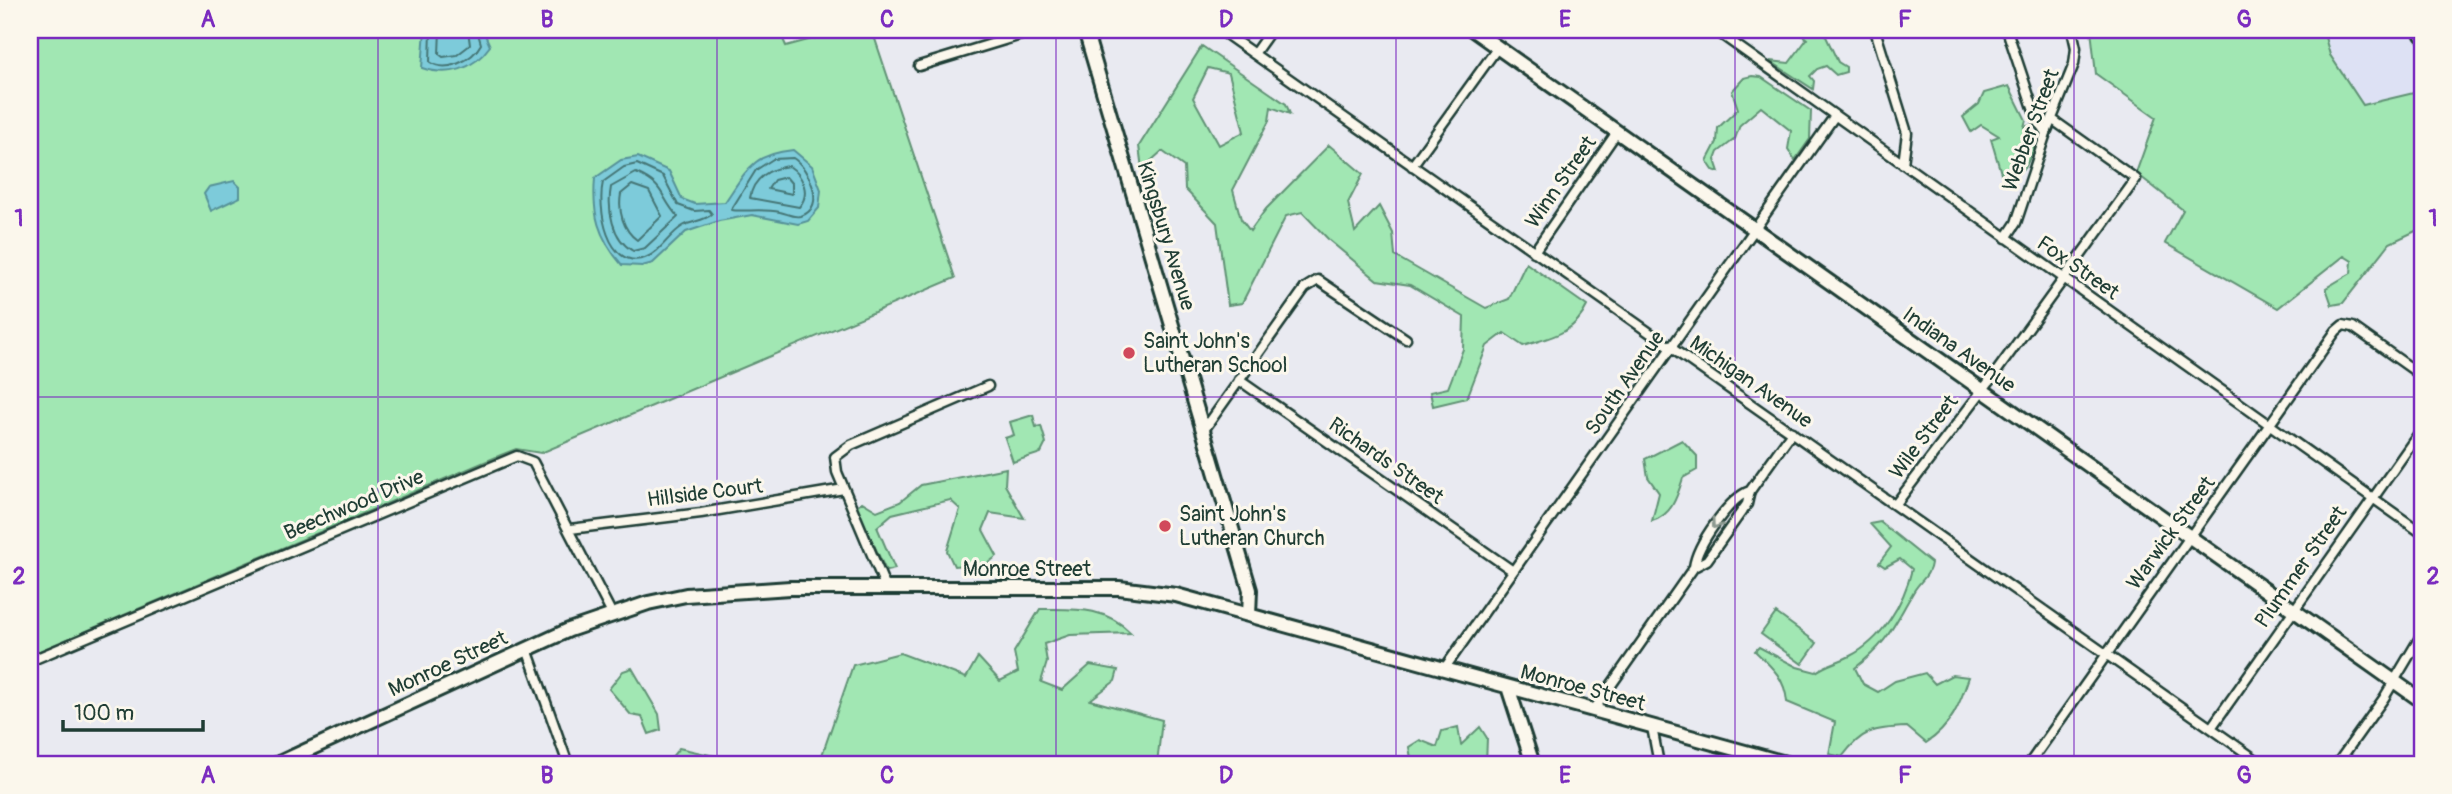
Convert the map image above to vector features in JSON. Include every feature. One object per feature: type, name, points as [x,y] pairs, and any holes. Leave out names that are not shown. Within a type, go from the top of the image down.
[{"type":"main road","name":"Kingsbury Avenue","points":[[1085,30],[1250,590],[1249,615]]},
{"type":"main road","name":"Indiana Avenue","points":[[1473,30],[2422,701]]},
{"type":"main road","points":[[2420,30],[2422,36]]},
{"type":"main road","name":"Monroe Street","points":[[277,764],[294,761],[527,649],[612,614],[648,603],[725,590],[886,588],[1142,589],[1176,595],[1788,764]]},
{"type":"main road","points":[[1508,687],[1534,764]]},
{"type":"street","points":[[919,66],[1037,30]]},
{"type":"street","name":"Michigan Avenue","points":[[1220,30],[2262,764]]},
{"type":"street","points":[[1254,54],[1272,30]]},
{"type":"street","name":"Fox Street","points":[[1714,30],[2422,533]]},
{"type":"street","points":[[1875,30],[1907,133],[1903,164]]},
{"type":"street","points":[[2007,30],[2037,120],[2046,133]]},
{"type":"street","name":"Webber Street","points":[[2006,239],[2016,223],[2046,133],[2076,58],[2072,30]]},
{"type":"street","points":[[1412,166],[1498,47]]},
{"type":"street","name":"South Avenue","points":[[1444,670],[1834,117]]},
{"type":"street","points":[[1983,390],[2136,179],[2053,120]]},
{"type":"street","name":"Winn Street","points":[[1534,252],[1617,132]]},
{"type":"street","points":[[1204,430],[1305,288],[1318,280],[1406,339]]},
{"type":"street","name":"Warwick Street","points":[[2029,764],[2336,331],[2343,325],[2353,327],[2422,376]]},
{"type":"street","name":"Richards Street","points":[[1240,380],[1513,571]]},
{"type":"street","points":[[886,588],[834,461],[842,449],[988,386]]},
{"type":"street","name":"Wile Street","points":[[1895,505],[1983,390]]},
{"type":"street","name":"Plummer Street","points":[[2211,728],[2422,429]]},
{"type":"street","points":[[1694,567],[1707,560],[1747,504],[1750,491],[1792,432]]},
{"type":"street","name":"Beechwood Drive","points":[[30,660],[505,458],[526,457],[533,462],[612,614]]},
{"type":"street","name":"Hillside Court","points":[[570,529],[701,513],[844,489]]},
{"type":"street","points":[[1593,711],[1694,567],[1696,554],[1737,495],[1750,491]]},
{"type":"street","points":[[2337,764],[2395,681],[2404,660],[2422,634]]},
{"type":"street","points":[[527,649],[568,764]]},
{"type":"street","points":[[1652,727],[1660,764]]},
{"type":"shaded area","points":[[2352,30],[2414,30],[2422,54],[2422,100],[2352,124],[2322,40]]},
{"type":"green space","points":[[30,30],[779,30],[786,46],[845,30],[872,30],[955,278],[541,453],[516,449],[501,455],[30,655]]},
{"type":"green space","points":[[1796,30],[1823,30],[1838,62],[1846,67],[1846,72],[1836,75],[1826,66],[1817,69],[1810,76],[1814,81],[1813,89],[1770,61],[1789,63],[1807,39]]},
{"type":"green space","points":[[2091,30],[2323,30],[2330,55],[2363,105],[2422,91],[2422,228],[2390,243],[2343,303],[2332,305],[2326,288],[2351,273],[2352,261],[2344,256],[2278,308],[2165,243],[2183,210],[2136,173],[2156,117],[2096,74]]},
{"type":"green space","points":[[1202,46],[1286,104],[1290,114],[1271,107],[1269,121],[1233,190],[1241,219],[1250,231],[1266,209],[1329,145],[1363,174],[1348,203],[1355,232],[1379,206],[1393,233],[1395,256],[1486,308],[1509,299],[1526,263],[1587,306],[1568,329],[1543,340],[1523,346],[1504,333],[1487,346],[1467,398],[1433,406],[1430,392],[1448,388],[1463,349],[1464,317],[1410,285],[1377,280],[1330,241],[1302,212],[1286,216],[1242,303],[1228,305],[1217,223],[1185,189],[1184,167],[1162,151],[1142,169],[1139,146]],"holes":[[[1208,68],[1229,73],[1244,132],[1219,145],[1193,98]]]},
{"type":"green space","points":[[1761,77],[1811,111],[1810,139],[1795,160],[1788,149],[1791,131],[1761,107],[1740,125],[1735,139],[1718,152],[1715,160],[1719,172],[1713,170],[1707,161],[1717,142],[1718,128],[1738,109],[1732,91],[1744,78]]},
{"type":"green space","points":[[2009,86],[2026,120],[2024,127],[2031,125],[2036,144],[2025,168],[2001,173],[1991,139],[1999,136],[1981,125],[1971,132],[1963,117],[1979,104],[1984,93]]},
{"type":"green space","points":[[1033,415],[1036,427],[1041,426],[1046,443],[1041,453],[1013,462],[1005,438],[1014,435],[1010,422]]},
{"type":"green space","points":[[1682,440],[1697,456],[1697,470],[1683,478],[1669,510],[1652,521],[1659,493],[1648,477],[1645,459]]},
{"type":"green space","points":[[1006,468],[1005,485],[1024,518],[990,513],[983,530],[997,556],[988,563],[954,566],[947,551],[960,509],[950,500],[892,514],[877,527],[895,569],[886,571],[856,506],[862,502],[877,511],[900,502],[921,485]]},
{"type":"green space","points":[[1880,522],[1931,563],[1927,574],[1889,633],[1876,650],[1855,668],[1863,684],[1878,692],[1895,681],[1925,673],[1935,684],[1952,675],[1969,677],[1954,714],[1942,730],[1926,743],[1907,727],[1886,728],[1863,736],[1842,757],[1829,754],[1835,722],[1787,702],[1784,686],[1772,668],[1755,651],[1759,647],[1797,667],[1816,672],[1862,649],[1882,630],[1903,595],[1912,569],[1900,559],[1885,567],[1879,563],[1891,547],[1870,524]]},
{"type":"green space","points":[[1040,609],[1089,611],[1111,618],[1131,633],[1070,635],[1044,644],[1047,662],[1041,682],[1062,690],[1090,665],[1118,670],[1115,681],[1090,700],[1162,720],[1157,764],[819,764],[853,665],[900,653],[966,678],[978,657],[1000,681],[1018,672],[1014,652]]},
{"type":"green space","points":[[1776,613],[1817,643],[1802,664],[1761,634]]},
{"type":"green space","points":[[632,668],[659,714],[661,730],[649,734],[642,717],[631,715],[609,689],[623,671]]},
{"type":"green space","points":[[1458,727],[1461,745],[1480,727],[1487,738],[1486,764],[1412,764],[1409,747],[1420,740],[1437,747],[1442,731]]},
{"type":"green space","points":[[679,748],[723,758],[729,764],[666,764]]},
{"type":"water","points":[[425,30],[483,30],[490,46],[468,66],[451,71],[432,71],[422,68]]},
{"type":"water","points":[[793,150],[812,166],[821,190],[819,208],[808,221],[798,224],[752,215],[719,221],[686,232],[653,263],[642,266],[622,265],[602,235],[596,214],[595,178],[621,160],[638,157],[669,171],[682,199],[695,204],[725,202],[745,173],[759,160],[768,155]]},
{"type":"water","points":[[234,181],[240,187],[240,197],[211,211],[204,194],[209,187]]},
{"type":"place","name":"Saint John's Lutheran School","points":[[1129,353]]},
{"type":"place","name":"Saint John's Lutheran Church","points":[[1165,526]]}]
